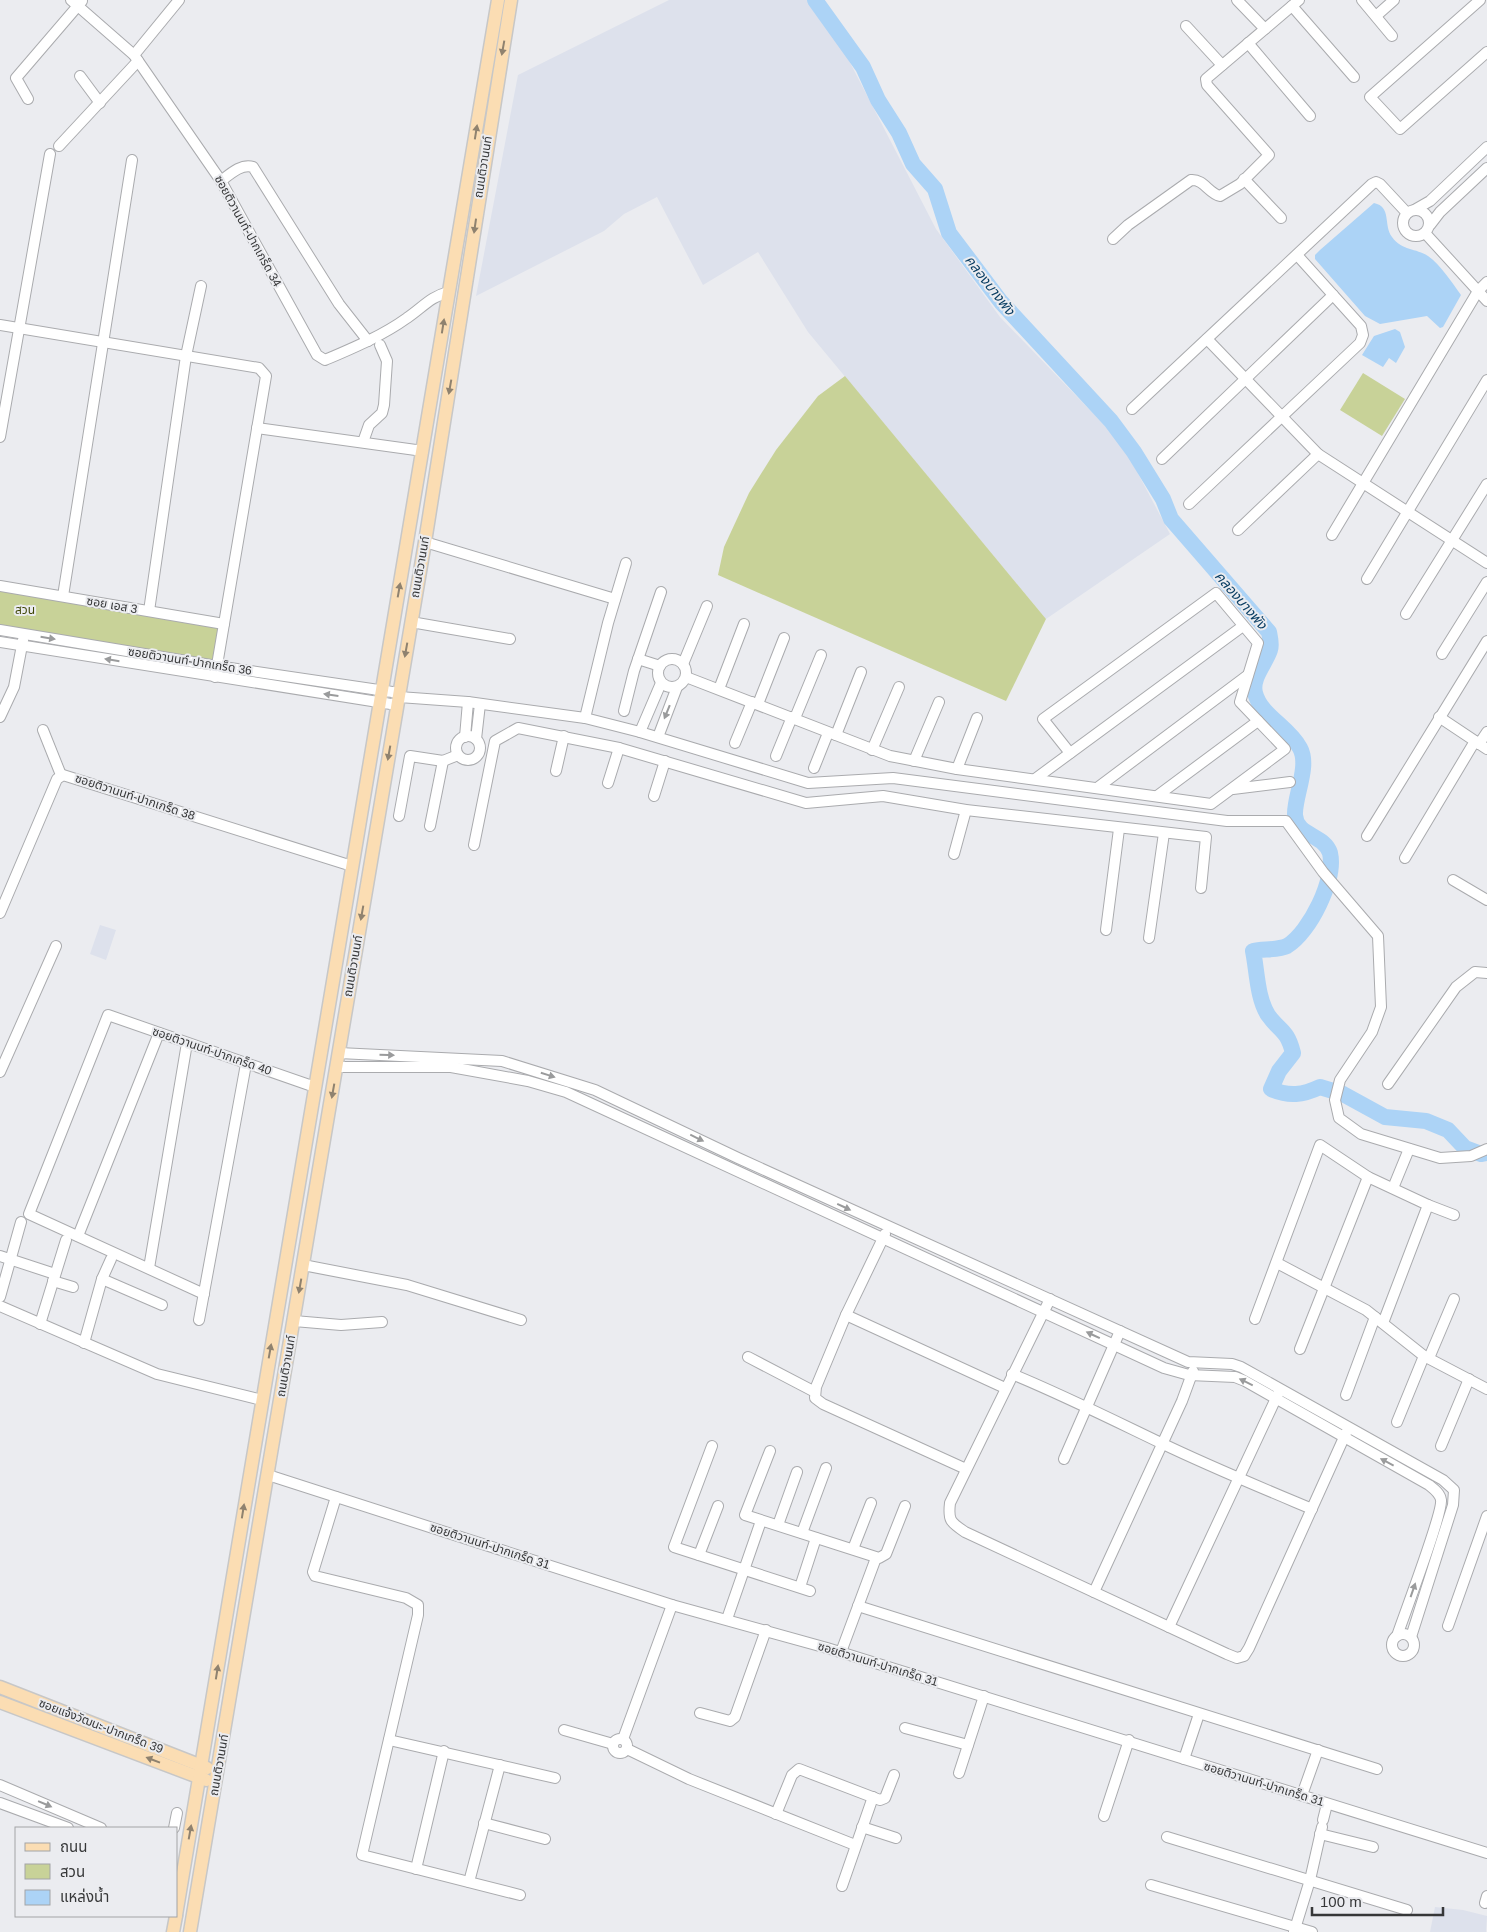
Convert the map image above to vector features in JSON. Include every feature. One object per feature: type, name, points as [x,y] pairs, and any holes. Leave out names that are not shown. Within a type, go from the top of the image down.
[{"type":"main road","name":"ถนนติวานนท์","points":[[190,1932],[461,324],[477,165],[498,0]]},
{"type":"main road","name":"ถนนติวานนท์","points":[[179,1884],[181,1855],[200,1771],[449,292],[511,0]]},
{"type":"main road","points":[[318,1068],[336,1069]]},
{"type":"main road","points":[[250,1471],[268,1475]]},
{"type":"main road","name":"ซอยแจ้งวัฒนะ-ปากเกร็ด 39","points":[[0,1686],[200,1771]]},
{"type":"main road","name":"ซอยแจ้งวัฒนะ-ปากเกร็ด 39","points":[[0,1702],[200,1771]]},
{"type":"main road","points":[[200,1771],[216,1778]]},
{"type":"main road","name":"ถนนติวานนท์","points":[[173,1932],[176,1917]]},
{"type":"street","points":[[59,146],[100,103],[179,0]]},
{"type":"street","points":[[1237,0],[1265,29]]},
{"type":"street","points":[[1362,0],[1392,36]]},
{"type":"street","points":[[1376,16],[1394,0]]},
{"type":"street","points":[[1480,0],[1370,97],[1400,129],[1487,52]]},
{"type":"street","points":[[28,99],[16,78],[77,2]]},
{"type":"street","name":"ซอยติวานนท์-ปากเกร็ด 34","points":[[77,2],[136,58],[221,181],[317,355],[325,360],[368,341],[407,318],[435,295],[449,292]]},
{"type":"street","points":[[1113,240],[1128,225],[1191,180],[1201,181],[1215,195],[1220,196],[1244,179],[1269,155],[1206,82],[1206,79],[1295,3],[1354,77]]},
{"type":"street","points":[[1186,26],[1222,65]]},
{"type":"street","points":[[1248,44],[1310,116]]},
{"type":"street","points":[[80,76],[100,103]]},
{"type":"street","points":[[1487,147],[1430,201],[1411,211],[1402,221],[1404,230],[1412,236],[1427,229],[1440,212],[1487,168]]},
{"type":"street","points":[[0,437],[50,154]]},
{"type":"street","points":[[62,596],[132,160]]},
{"type":"street","points":[[221,181],[240,168],[248,165],[253,166],[339,304],[368,341]]},
{"type":"street","points":[[1244,179],[1281,218]]},
{"type":"street","points":[[1132,409],[1376,182],[1411,211],[1427,216],[1427,229],[1478,292],[1487,300]]},
{"type":"street","points":[[1189,504],[1360,343],[1363,335],[1361,326],[1297,254]]},
{"type":"street","points":[[1332,535],[1478,292],[1487,282]]},
{"type":"street","points":[[149,611],[186,356],[202,286]]},
{"type":"street","points":[[1162,459],[1333,295]]},
{"type":"street","points":[[0,325],[260,368],[266,376],[216,671]]},
{"type":"street","points":[[1207,339],[1318,454],[1450,541],[1487,563]]},
{"type":"street","points":[[363,442],[369,425],[382,413],[384,405],[387,361],[380,346]]},
{"type":"street","points":[[1367,579],[1487,380]]},
{"type":"street","points":[[257,428],[423,450]]},
{"type":"street","points":[[1238,530],[1318,454]]},
{"type":"street","points":[[1406,614],[1487,484]]},
{"type":"street","points":[[425,542],[615,598]]},
{"type":"street","points":[[585,718],[615,598],[626,564]]},
{"type":"street","points":[[1442,654],[1487,582]]},
{"type":"street","name":"ซอย เอส 3","points":[[0,586],[224,624]]},
{"type":"street","points":[[624,711],[638,659],[662,592]]},
{"type":"street","points":[[686,677],[872,750],[914,761],[958,769],[1211,804],[1285,749],[1240,702],[1258,643],[1216,593],[1043,720],[1070,753]]},
{"type":"street","points":[[686,677],[683,664],[707,606]]},
{"type":"street","points":[[411,622],[510,639]]},
{"type":"street","points":[[719,689],[744,624]]},
{"type":"street","points":[[1035,779],[1243,626]]},
{"type":"street","name":"ซอยติวานนท์-ปากเกร็ด 36","points":[[0,630],[216,671],[280,688],[380,696]]},
{"type":"street","points":[[0,717],[4,702],[14,688],[25,634]]},
{"type":"street","points":[[735,743],[784,638]]},
{"type":"street","points":[[1367,836],[1487,641]]},
{"type":"street","name":"ซอยติวานนท์-ปากเกร็ด 36","points":[[0,642],[216,671],[283,676],[380,696]]},
{"type":"street","points":[[776,756],[821,656]]},
{"type":"street","points":[[638,659],[660,666]]},
{"type":"street","points":[[678,687],[669,687],[661,683],[658,675],[660,666],[671,659],[683,664]]},
{"type":"street","points":[[814,768],[861,672]]},
{"type":"street","points":[[1097,788],[1248,675]]},
{"type":"street","points":[[280,688],[283,676]]},
{"type":"street","points":[[658,737],[678,687],[686,677]]},
{"type":"street","points":[[640,732],[661,683]]},
{"type":"street","points":[[872,750],[899,687]]},
{"type":"street","points":[[380,696],[468,702],[585,718],[658,737],[808,783],[892,778],[1226,821],[1286,821],[1326,876],[1378,936],[1381,1007],[1372,1032],[1340,1080],[1336,1100],[1339,1118],[1361,1134],[1440,1158],[1471,1156],[1486,1149]]},
{"type":"street","points":[[468,702],[465,737],[457,744],[458,755],[464,760],[471,760],[478,756],[480,749],[476,739],[480,704]]},
{"type":"street","points":[[914,761],[938,702]]},
{"type":"street","points":[[1439,717],[1480,745]]},
{"type":"street","points":[[958,769],[977,718]]},
{"type":"street","points":[[1158,796],[1258,721]]},
{"type":"street","points":[[480,749],[518,728],[619,748],[806,803],[883,796],[966,810],[1119,829],[1206,837],[1202,888]]},
{"type":"street","points":[[42,730],[61,775]]},
{"type":"street","points":[[1405,858],[1487,732]]},
{"type":"street","points":[[556,771],[564,736]]},
{"type":"street","points":[[465,737],[476,739]]},
{"type":"street","points":[[474,845],[495,741]]},
{"type":"street","points":[[608,783],[619,748]]},
{"type":"street","points":[[399,816],[410,756],[443,761],[458,755]]},
{"type":"street","points":[[430,826],[443,761]]},
{"type":"street","points":[[654,796],[665,761]]},
{"type":"street","name":"ซอยติวานนท์-ปากเกร็ด 38","points":[[0,913],[61,775],[352,866]]},
{"type":"street","points":[[1232,789],[1290,782]]},
{"type":"street","points":[[954,854],[966,810]]},
{"type":"street","points":[[1106,930],[1119,829]]},
{"type":"street","points":[[1149,938],[1164,833]]},
{"type":"street","points":[[1453,880],[1487,900]]},
{"type":"street","points":[[0,1072],[56,946]]},
{"type":"street","points":[[1388,1084],[1456,988],[1475,972],[1487,973]]},
{"type":"street","name":"ซอยติวานนท์-ปากเกร็ด 40","points":[[78,1236],[29,1214],[108,1015],[315,1087]]},
{"type":"street","points":[[160,1033],[78,1236],[204,1294]]},
{"type":"street","points":[[149,1268],[187,1043]]},
{"type":"street","points":[[339,1053],[502,1060],[596,1090],[888,1227],[1188,1362],[1232,1364],[1278,1394],[1346,1433],[1438,1492],[1442,1501],[1397,1636],[1392,1645],[1394,1652],[1400,1656],[1407,1656],[1412,1651],[1414,1644],[1411,1637],[1453,1505],[1454,1490],[1443,1480],[1346,1433]]},
{"type":"street","points":[[199,1320],[246,1064]]},
{"type":"street","points":[[336,1069],[451,1067],[528,1081],[566,1092],[1164,1368],[1192,1375],[1235,1377],[1278,1394]]},
{"type":"street","points":[[1255,1319],[1278,1263],[1320,1145],[1368,1176],[1428,1205],[1454,1215]]},
{"type":"street","points":[[1393,1188],[1409,1149]]},
{"type":"street","points":[[1300,1349],[1368,1176]]},
{"type":"street","points":[[1346,1394],[1428,1205]]},
{"type":"street","points":[[0,1296],[21,1222]]},
{"type":"street","points":[[888,1227],[846,1315],[815,1392],[815,1398],[823,1404],[966,1469]]},
{"type":"street","points":[[40,1324],[66,1240]]},
{"type":"street","points":[[943,1267],[948,1254]]},
{"type":"street","points":[[0,1256],[54,1277],[72,1287]]},
{"type":"street","points":[[84,1343],[102,1279],[111,1259]]},
{"type":"street","points":[[1278,1263],[1379,1320],[1426,1357],[1487,1389]]},
{"type":"street","points":[[303,1265],[408,1285],[521,1320]]},
{"type":"street","points":[[102,1279],[162,1305]]},
{"type":"street","points":[[1396,1422],[1454,1298]]},
{"type":"street","points":[[1050,1299],[1042,1311],[950,1503],[949,1516],[954,1525],[1227,1654],[1237,1658],[1244,1656],[1346,1433]]},
{"type":"street","points":[[1,1310],[40,1324],[157,1374],[262,1400]]},
{"type":"street","points":[[846,1315],[1005,1388]]},
{"type":"street","points":[[294,1321],[341,1325],[382,1322]]},
{"type":"street","points":[[1064,1459],[1120,1331]]},
{"type":"street","points":[[748,1357],[815,1392]]},
{"type":"street","points":[[1094,1592],[1182,1401],[1195,1362]]},
{"type":"street","points":[[1012,1374],[1087,1406],[1161,1443],[1312,1509]]},
{"type":"street","points":[[1441,1446],[1469,1379]]},
{"type":"street","points":[[1169,1627],[1278,1394]]},
{"type":"street","points":[[712,1446],[674,1547],[805,1589],[816,1538]]},
{"type":"street","points":[[770,1451],[745,1515],[854,1549],[876,1558],[882,1558],[886,1554],[905,1506]]},
{"type":"street","points":[[802,1533],[826,1468]]},
{"type":"street","points":[[778,1526],[797,1472]]},
{"type":"street","name":"ซอยติวานนท์-ปากเกร็ด 31","points":[[268,1475],[672,1605],[841,1652],[1129,1740],[1184,1759],[1487,1853]]},
{"type":"street","points":[[336,1497],[313,1572],[314,1576],[406,1598],[418,1605],[418,1614],[389,1740],[387,1757],[362,1855],[520,1895]]},
{"type":"street","points":[[854,1549],[871,1503]]},
{"type":"street","points":[[699,1555],[718,1506]]},
{"type":"street","points":[[1448,1626],[1485,1530],[1487,1516]]},
{"type":"street","points":[[727,1619],[742,1569],[761,1521]]},
{"type":"street","points":[[841,1652],[876,1558]]},
{"type":"street","points":[[564,1730],[613,1744],[618,1752],[623,1752],[672,1605]]},
{"type":"street","points":[[858,1606],[1377,1769]]},
{"type":"street","points":[[700,1713],[730,1721],[735,1717],[766,1630]]},
{"type":"street","points":[[1397,1636],[1404,1634],[1411,1637]]},
{"type":"street","points":[[959,1774],[984,1696]]},
{"type":"street","points":[[1184,1759],[1199,1714]]},
{"type":"street","points":[[905,1728],[968,1745]]},
{"type":"street","points":[[389,1740],[444,1751],[554,1778]]},
{"type":"street","points":[[1104,1816],[1129,1740]]},
{"type":"street","points":[[625,1744],[689,1779],[856,1845]]},
{"type":"street","points":[[1302,1795],[1318,1750]]},
{"type":"street","points":[[416,1869],[444,1751]]},
{"type":"street","points":[[469,1882],[500,1765]]},
{"type":"street","points":[[776,1814],[792,1775],[799,1770],[880,1800],[885,1798],[894,1775]]},
{"type":"street","points":[[0,1785],[99,1827]]},
{"type":"street","points":[[842,1886],[873,1797]]},
{"type":"street","points":[[0,1803],[65,1827]]},
{"type":"street","points":[[1295,1930],[1310,1880],[1327,1804]]},
{"type":"street","points":[[174,1827],[177,1813]]},
{"type":"street","points":[[484,1823],[545,1839]]},
{"type":"street","points":[[862,1827],[896,1838]]},
{"type":"street","points":[[1322,1827],[1373,1847]]},
{"type":"street","points":[[1167,1837],[1407,1910]]},
{"type":"street","points":[[1151,1885],[1295,1930],[1312,1932]]},
{"type":"shaded area","points":[[669,0],[812,0],[843,49],[936,229],[1000,317],[1114,435],[1125,449],[1170,534],[1046,619],[808,332],[758,252],[703,285],[657,197],[624,214],[604,231],[476,296],[518,75]]},
{"type":"shaded area","points":[[100,925],[116,930],[106,960],[90,954]]},
{"type":"shaded area","points":[[1435,1907],[1463,1910],[1487,1916],[1486,1932],[1430,1932]]},
{"type":"green space","points":[[1363,373],[1405,399],[1382,436],[1340,410]]},
{"type":"green space","points":[[845,376],[1046,619],[1006,701],[718,575],[724,547],[749,493],[776,450],[818,396]]},
{"type":"green space","name":"สวน","points":[[0,586],[224,624],[217,661],[0,626]]},
{"type":"water","points":[[1374,203],[1383,208],[1389,232],[1396,242],[1423,253],[1433,260],[1461,295],[1443,327],[1440,328],[1427,316],[1380,324],[1365,316],[1315,259],[1315,255],[1320,250]]},
{"type":"water","points":[[1395,329],[1400,332],[1405,347],[1396,363],[1389,358],[1383,367],[1362,355],[1374,336]]},
{"type":"waterway","name":"คลองบางพัง","points":[[815,0],[863,67],[878,100],[899,133],[913,164],[935,189],[949,233],[1001,302],[1111,421],[1134,452],[1163,499],[1171,519],[1269,632],[1271,648],[1257,676],[1254,687],[1255,693],[1263,708],[1289,733],[1300,748],[1303,755],[1303,772],[1295,815],[1300,827],[1323,842],[1327,847],[1330,853],[1331,864],[1329,877],[1319,904],[1296,939],[1284,947],[1253,951],[1259,992],[1264,1008],[1272,1021],[1286,1035],[1293,1053],[1279,1071],[1271,1089],[1278,1092],[1296,1094],[1320,1087],[1343,1094],[1385,1117],[1426,1121],[1448,1130],[1465,1148],[1481,1154],[1487,1153]]}]
